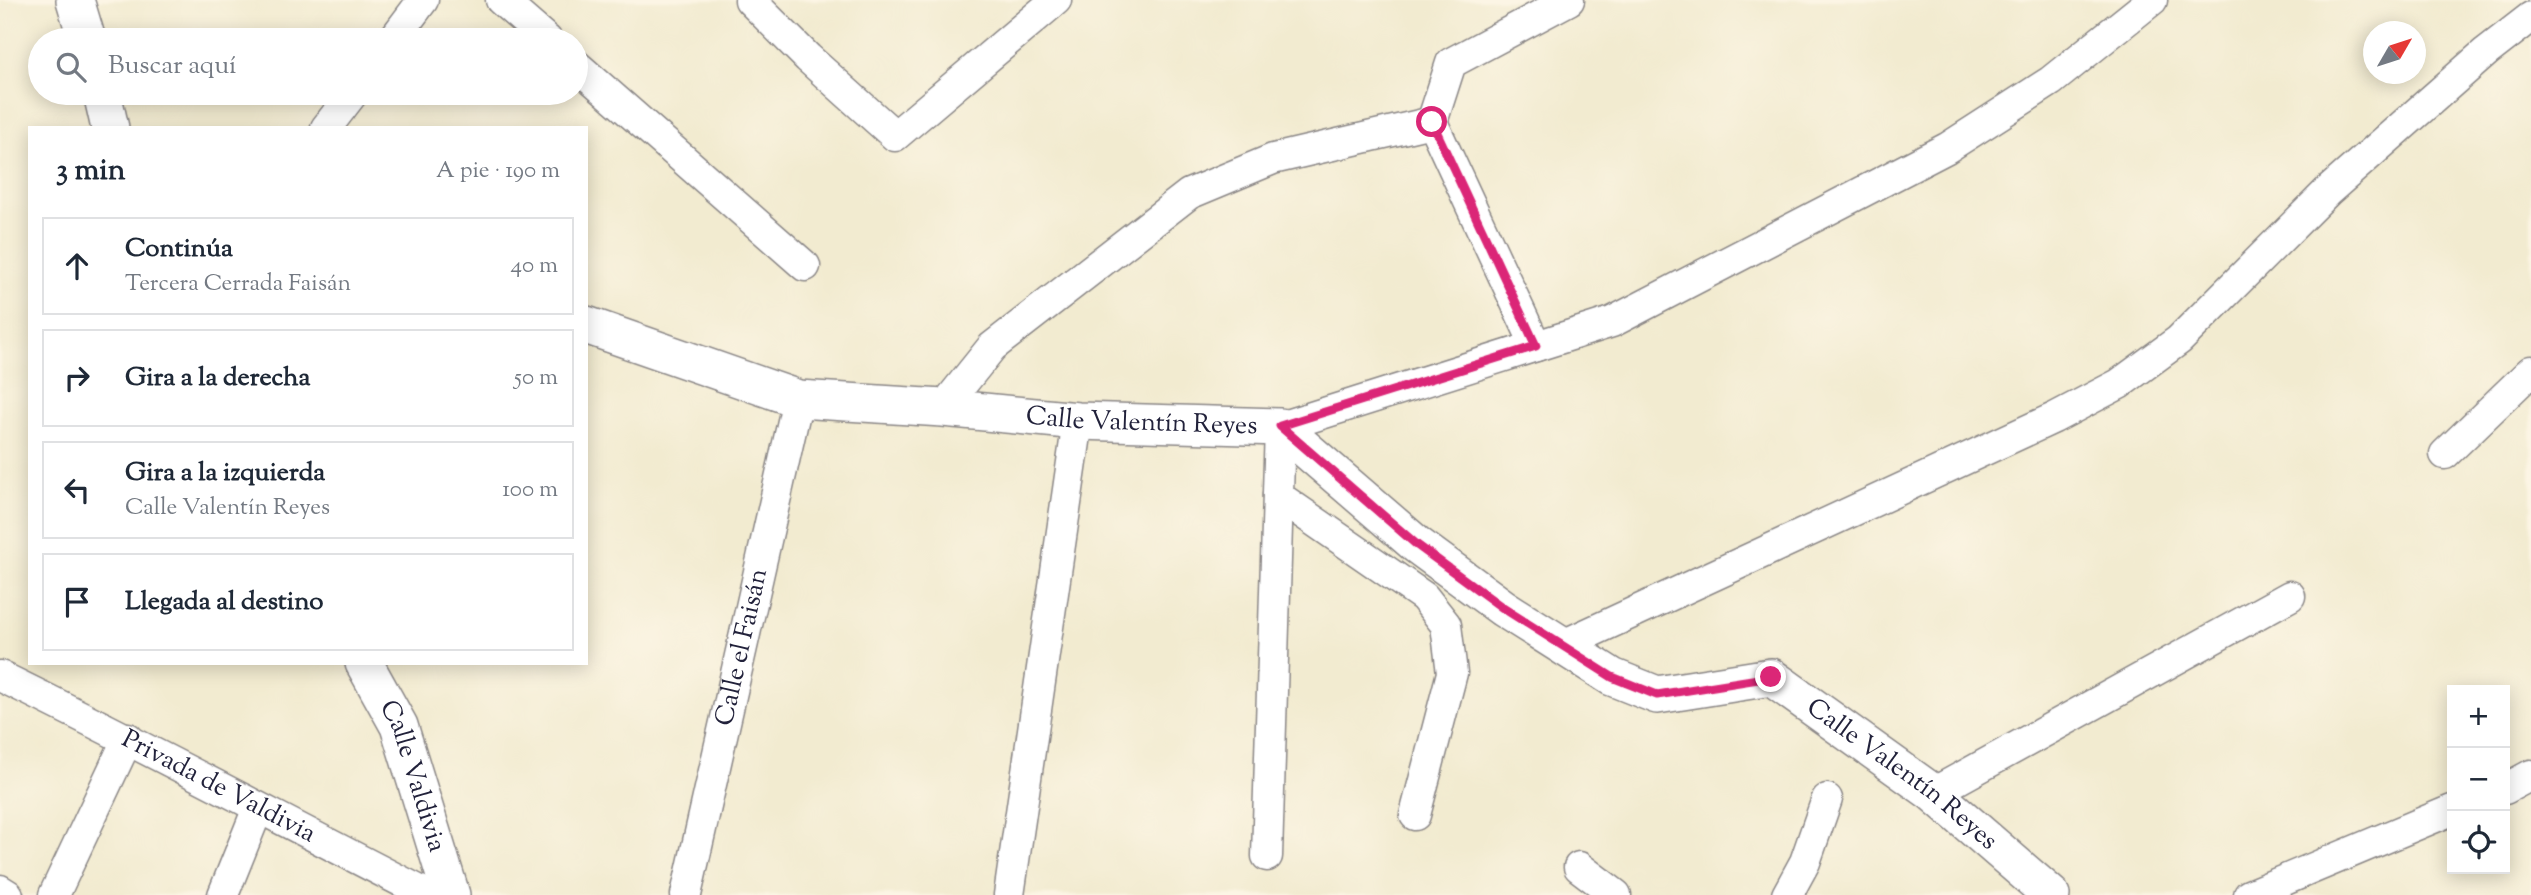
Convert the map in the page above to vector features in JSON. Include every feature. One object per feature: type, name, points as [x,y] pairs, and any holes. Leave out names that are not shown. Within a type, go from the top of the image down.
[{"type":"street","points":[[75,0],[83,28]]},
{"type":"street","points":[[402,28],[423,0]]},
{"type":"street","points":[[501,0],[533,28]]},
{"type":"street","points":[[750,0],[808,58],[895,136],[1056,0]]},
{"type":"street","points":[[1536,346],[1432,122],[1451,63],[1570,0]]},
{"type":"street","points":[[1267,856],[1280,426],[1612,321],[1947,148],[2052,81],[2152,0]]},
{"type":"street","points":[[1563,645],[2054,418],[2119,384],[2179,340],[2328,191],[2486,52],[2531,17]]},
{"type":"street","points":[[588,76],[805,266]]},
{"type":"street","points":[[105,105],[110,126]]},
{"type":"street","points":[[328,126],[344,105]]},
{"type":"street","points":[[943,408],[992,347],[1189,194],[1273,159],[1432,122]]},
{"type":"street","name":"Calle Valentín Reyes","points":[[588,326],[798,400],[943,408],[1078,421],[1280,426],[1417,545],[1503,608],[1612,677],[1657,695],[1771,677],[1933,793],[2051,895]]},
{"type":"street","points":[[2445,454],[2531,371]]},
{"type":"street","name":"Calle el Faisán","points":[[686,895],[798,400]]},
{"type":"street","points":[[1009,895],[1078,421]]},
{"type":"street","points":[[1278,496],[1424,597],[1446,625],[1452,673],[1415,815]]},
{"type":"street","points":[[1933,793],[2290,596]]},
{"type":"street","name":"Calle Valdivia","points":[[364,665],[398,726],[450,895]]},
{"type":"street","points":[[0,676],[128,737]]},
{"type":"street","name":"Privada de Valdivia","points":[[54,895],[128,737],[258,808],[428,895]]},
{"type":"street","points":[[2510,786],[2531,775]]},
{"type":"street","points":[[1787,895],[1805,862],[1827,799]]},
{"type":"street","points":[[223,895],[258,808]]},
{"type":"street","points":[[2249,895],[2450,811]]},
{"type":"street","points":[[1579,867],[1616,895]]},
{"type":"street","points":[[0,890],[8,895]]},
{"type":"route","points":[[1432,122],[1536,346],[1280,426],[1417,545],[1503,608],[1612,677],[1657,695],[1771,677]]}]
